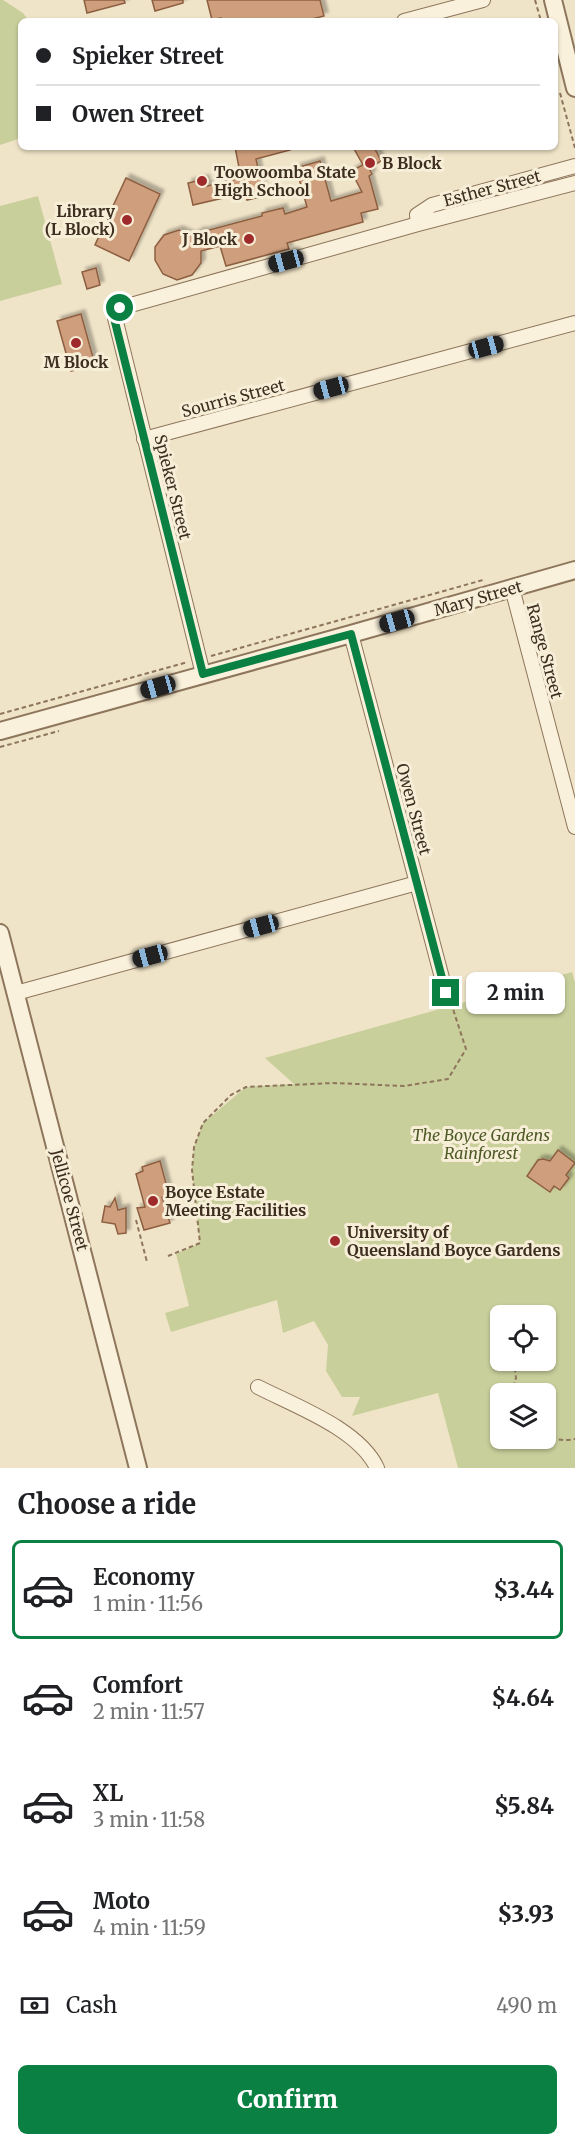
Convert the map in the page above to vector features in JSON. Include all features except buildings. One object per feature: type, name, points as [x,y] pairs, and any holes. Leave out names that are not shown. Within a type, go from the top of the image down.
[{"type":"street","points":[[415,18],[483,0]]},
{"type":"street","points":[[553,0],[571,55],[575,88]]},
{"type":"street","name":"Esther Street","points":[[418,224],[417,215],[432,205],[575,166]]},
{"type":"street","name":"Esther Street","points":[[120,308],[418,224],[575,183]]},
{"type":"street","name":"Spieker Street","points":[[120,308],[114,318],[201,667]]},
{"type":"street","name":"Sourris Street","points":[[144,439],[575,323]]},
{"type":"street","name":"Mary Street","points":[[0,731],[201,667],[351,634],[575,570]]},
{"type":"street","name":"Range Street","points":[[512,588],[575,827]]},
{"type":"street","name":"Owen Street","points":[[351,634],[446,993]]},
{"type":"street","points":[[16,993],[417,883]]},
{"type":"street","name":"Jellicoe Street","points":[[0,933],[138,1468]]},
{"type":"street","points":[[258,1387],[356,1439],[372,1459],[376,1468]]},
{"type":"path","points":[[535,0],[540,18]]},
{"type":"path","points":[[558,83],[575,148]]},
{"type":"path","points":[[0,714],[201,667],[485,580]]},
{"type":"path","points":[[168,1256],[200,1243],[192,1170],[194,1147],[203,1123],[231,1095],[246,1087],[333,1083],[404,1086],[448,1079],[466,1049],[451,1001],[446,993]]},
{"type":"path","points":[[136,1220],[147,1262]]},
{"type":"path","points":[[556,1438],[566,1441],[575,1439]]},
{"type":"green space","points":[[0,0],[3,0],[27,18],[18,18],[18,139],[0,145]]},
{"type":"green space","points":[[38,196],[62,284],[0,301],[0,206]]},
{"type":"green space","name":"The Boyce Gardens Rainforest","points":[[572,972],[575,983],[575,1468],[458,1468],[438,1393],[352,1416],[360,1397],[342,1397],[326,1371],[328,1345],[314,1321],[283,1333],[277,1300],[171,1332],[165,1313],[189,1306],[176,1254],[200,1243],[192,1170],[194,1147],[203,1123],[246,1087],[294,1084],[265,1058]]},
{"type":"place","name":"B Block","points":[[370,163]]},
{"type":"place","name":"Toowoomba State High School","points":[[202,181]]},
{"type":"place","name":"Library (L Block)","points":[[127,220]]},
{"type":"place","name":"J Block","points":[[249,239]]},
{"type":"place","name":"M Block","points":[[76,343]]},
{"type":"place","name":"Boyce Estate Meeting Facilities","points":[[153,1201]]},
{"type":"place","name":"University of Queensland Boyce Gardens","points":[[335,1241]]},
{"type":"route","points":[[120,308],[114,318],[203,674],[351,634],[446,993]]}]
